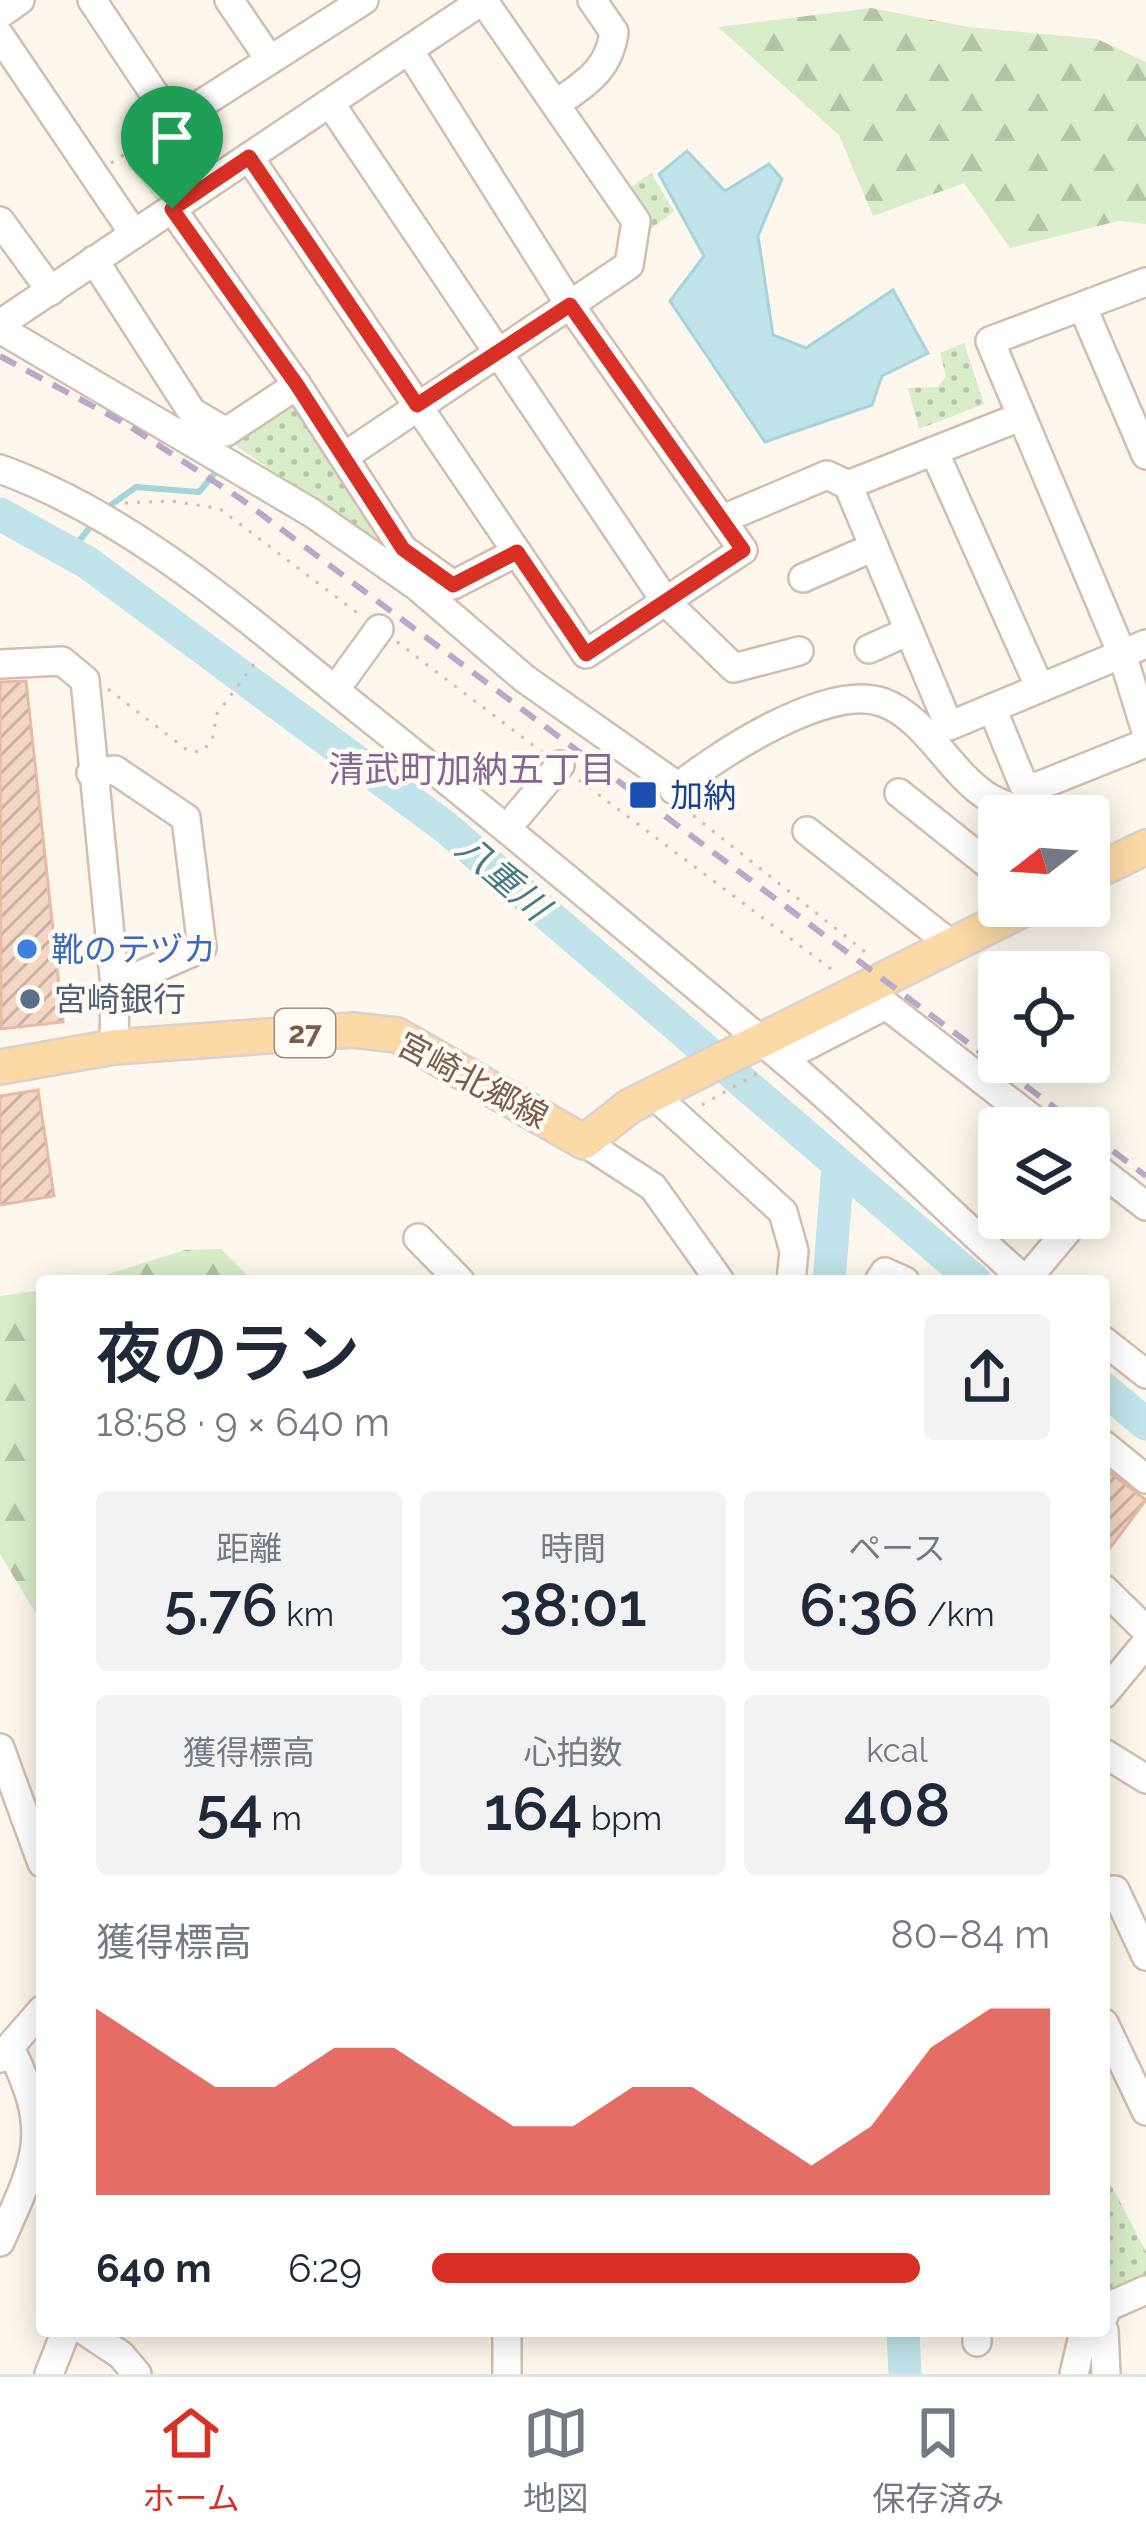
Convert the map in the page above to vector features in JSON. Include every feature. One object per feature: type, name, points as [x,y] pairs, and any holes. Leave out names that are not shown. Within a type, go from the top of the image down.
[{"type":"main road","points":[[1110,858],[1144,851]]},
{"type":"main road","name":"宮崎北郷線","points":[[0,1067],[114,1047],[353,1030],[397,1035],[584,1142],[990,927]]},
{"type":"street","points":[[0,14],[20,0]]},
{"type":"street","points":[[92,0],[173,122],[355,2]]},
{"type":"street","points":[[229,0],[270,60]]},
{"type":"street","points":[[345,456],[629,265],[636,221],[483,0],[0,326],[312,513],[418,587],[525,679],[673,783],[674,790]]},
{"type":"street","points":[[556,104],[597,75],[611,55],[614,32],[592,0]]},
{"type":"street","points":[[0,36],[134,234]]},
{"type":"street","points":[[249,157],[586,654],[666,602],[743,550],[570,305],[409,50]]},
{"type":"street","points":[[330,103],[666,602],[734,668],[799,651]]},
{"type":"street","points":[[172,209],[297,385],[403,549],[453,585],[517,552]]},
{"type":"street","points":[[0,221],[51,292]]},
{"type":"street","points":[[94,260],[192,412],[226,432],[297,385]]},
{"type":"street","points":[[1146,282],[990,340],[1020,418],[1134,649],[1146,731]]},
{"type":"street","points":[[1083,308],[1146,455]]},
{"type":"street","points":[[848,485],[1020,418]]},
{"type":"street","points":[[934,451],[1040,688]]},
{"type":"street","points":[[0,469],[38,483],[172,562],[335,690],[507,827],[1019,1275]]},
{"type":"street","points":[[723,519],[827,475],[848,485],[949,726],[1134,649]]},
{"type":"street","points":[[803,578],[874,547]]},
{"type":"street","points":[[335,690],[379,628]]},
{"type":"street","points":[[869,649],[909,631]]},
{"type":"street","points":[[0,664],[62,661],[85,680],[115,986],[114,1047]]},
{"type":"street","points":[[674,790],[718,754],[798,716],[860,699],[884,703],[904,717],[985,795]]},
{"type":"street","points":[[992,708],[1023,784],[1036,788],[1146,743]]},
{"type":"street","points":[[507,827],[560,765]]},
{"type":"street","points":[[92,773],[115,770],[186,818],[202,948],[115,986]]},
{"type":"street","points":[[899,794],[978,856]]},
{"type":"street","points":[[807,831],[953,946]]},
{"type":"street","points":[[765,1049],[886,1005],[1018,1107]]},
{"type":"street","points":[[667,1100],[783,1212],[794,1251],[792,1275]]},
{"type":"street","points":[[584,1142],[653,1187],[710,1275]]},
{"type":"street","points":[[1110,1179],[1146,1206]]},
{"type":"street","points":[[418,1238],[454,1275]]},
{"type":"street","points":[[1031,1275],[1061,1239]]},
{"type":"street","points":[[1110,1346],[1146,1374]]},
{"type":"street","points":[[1110,1450],[1146,1478]]},
{"type":"street","points":[[1110,1595],[1146,1630]]},
{"type":"street","points":[[1110,1687],[1146,1643]]},
{"type":"street","points":[[0,1748],[36,1847]]},
{"type":"street","points":[[1110,1757],[1146,1779]]},
{"type":"street","points":[[1110,1890],[1115,1890],[1146,1956]]},
{"type":"street","points":[[36,2017],[5,2053],[33,2094],[36,2108]]},
{"type":"street","points":[[1110,2036],[1146,2111]]},
{"type":"street","points":[[0,2242],[32,2164],[36,2140]]},
{"type":"street","points":[[1110,2311],[1146,2290]]},
{"type":"street","points":[[49,2374],[64,2337]]},
{"type":"street","points":[[94,2337],[121,2355],[137,2374]]},
{"type":"street","points":[[506,2374],[507,2337]]},
{"type":"street","points":[[1074,2374],[1083,2337]]},
{"type":"street","points":[[1104,2337],[1106,2374]]},
{"type":"path","points":[[117,159],[173,122]]},
{"type":"path","points":[[107,522],[127,501],[220,509],[860,992]]},
{"type":"path","points":[[104,684],[187,750],[201,752],[212,741],[217,714],[262,653]]},
{"type":"path","points":[[674,790],[673,800],[894,975]]},
{"type":"path","points":[[667,1100],[765,1049]]},
{"type":"green space","points":[[871,8],[968,27],[1097,39],[1146,62],[1146,224],[1118,221],[1010,248],[964,183],[873,216],[839,135],[718,27]]},
{"type":"green space","points":[[162,134],[190,178],[158,201],[128,165],[143,146]]},
{"type":"green space","points":[[651,173],[674,211],[645,234],[627,190]]},
{"type":"green space","points":[[964,343],[984,404],[919,429],[908,388],[938,387],[946,376],[940,353]]},
{"type":"green space","points":[[288,401],[389,549],[230,442]]},
{"type":"green space","points":[[221,1249],[247,1275],[105,1275],[185,1250]]},
{"type":"green space","points":[[36,1291],[36,1614],[0,1554],[0,1296]]},
{"type":"green space","points":[[1110,2183],[1146,2252],[1146,2282],[1110,2297]]},
{"type":"water","points":[[687,151],[725,191],[769,164],[782,179],[758,236],[773,335],[806,348],[893,290],[928,353],[882,376],[872,405],[765,442],[670,301],[704,256],[659,174]]},
{"type":"building","points":[[26,681],[63,1022],[1,1029],[0,682]]},
{"type":"building","points":[[38,1090],[54,1196],[0,1205],[0,1096]]},
{"type":"building","points":[[1110,1473],[1146,1500],[1110,1548]]},
{"type":"waterway","points":[[104,510],[136,487],[199,492],[220,467]]},
{"type":"waterway","name":"八重川","points":[[0,514],[88,563],[444,826],[968,1275]]},
{"type":"waterway","points":[[69,553],[96,520]]},
{"type":"waterway","points":[[829,1275],[838,1166]]},
{"type":"waterway","name":"八重川","points":[[1110,1394],[1146,1424]]},
{"type":"waterway","points":[[903,2337],[905,2374]]},
{"type":"railway","points":[[0,356],[126,424],[241,499],[1054,1107]]},
{"type":"railway","points":[[1110,1149],[1146,1176]]},
{"type":"place","name":"加納","points":[[643,795]]},
{"type":"place","name":"靴のテヅカ","points":[[27,949]]},
{"type":"place","name":"宮崎銀行","points":[[30,999]]},
{"type":"district","name":"清武町加納五丁目","points":[[472,769]]},
{"type":"route","points":[[249,157],[417,405],[570,305],[743,550],[586,654],[517,552],[453,585],[403,549],[297,385],[172,209],[249,157]]}]
